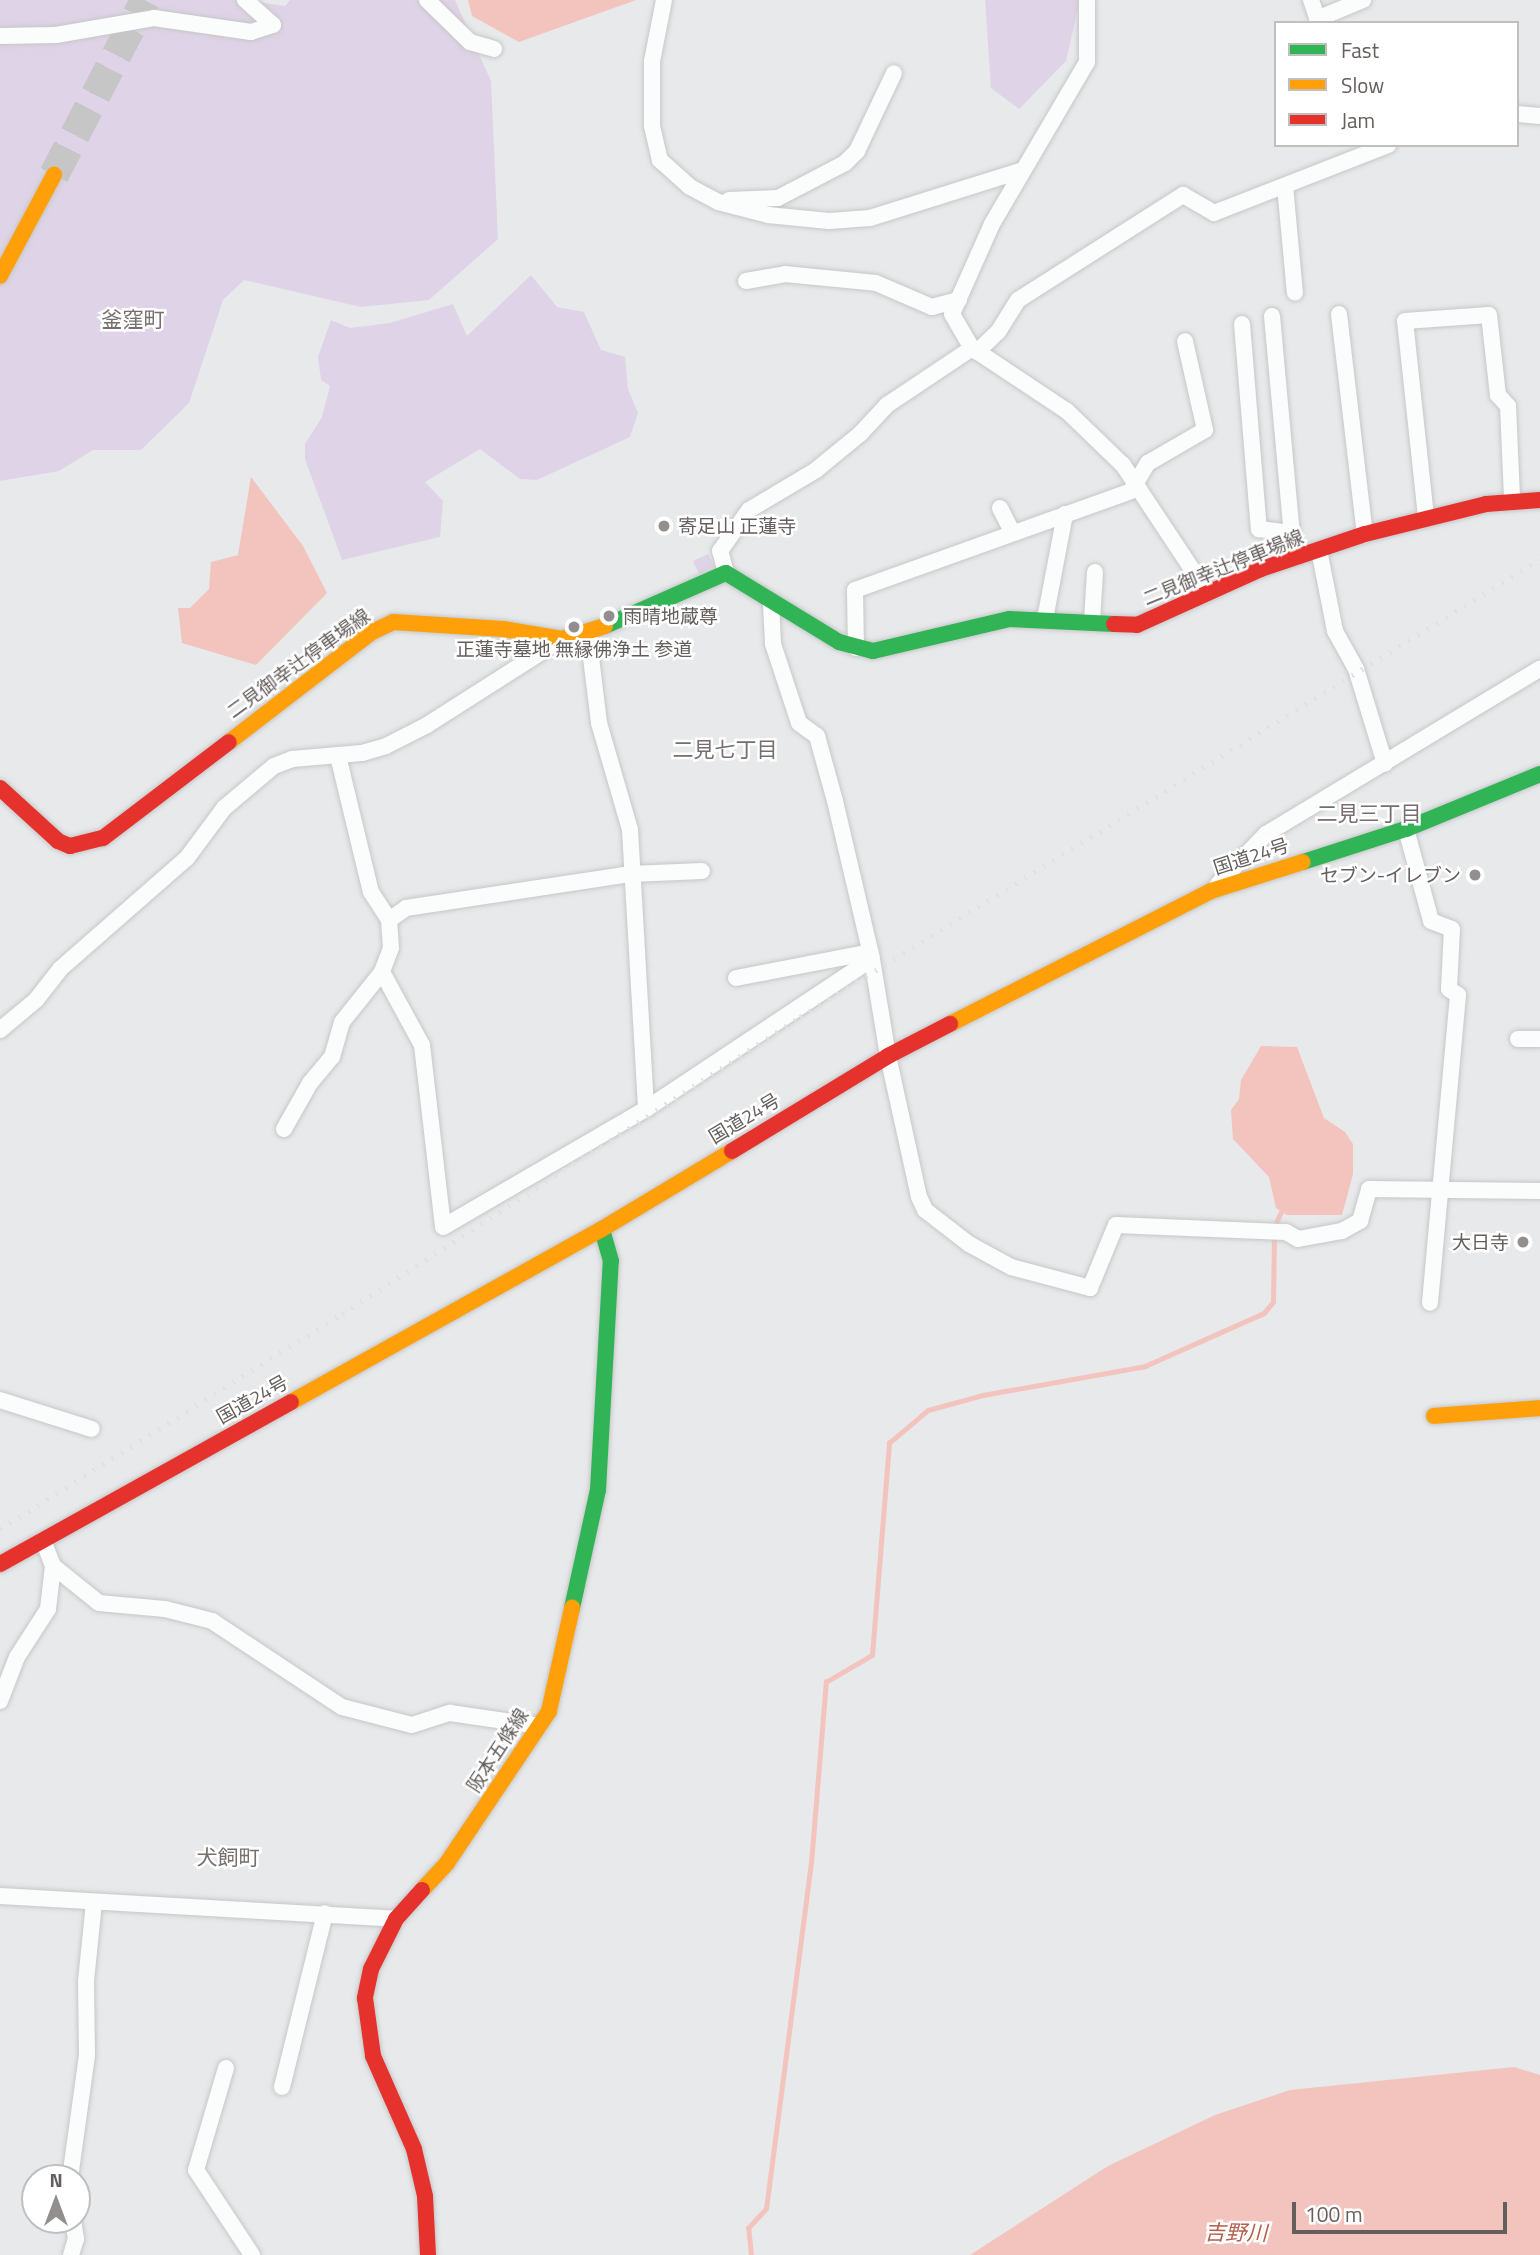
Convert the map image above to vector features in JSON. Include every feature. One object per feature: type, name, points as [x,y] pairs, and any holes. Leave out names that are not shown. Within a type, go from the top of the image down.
[{"type":"main road","points":[[0,276],[54,175]]},
{"type":"main road","name":"二見御幸辻停車場線","points":[[0,788],[46,834],[70,846],[103,838],[372,632],[393,622],[441,623],[562,639],[588,633],[726,573],[771,604],[856,648],[887,649],[1009,619],[1137,625],[1207,592],[1365,534],[1426,517],[1512,499],[1540,500]]},
{"type":"main road","name":"国道24号","points":[[0,1564],[602,1229],[888,1056],[1212,891],[1406,829],[1540,774]]},
{"type":"main road","name":"阪本五條線","points":[[428,2255],[425,2196],[414,2149],[373,2056],[365,1998],[371,1969],[396,1919],[447,1863],[549,1711],[565,1650],[598,1490],[611,1261],[602,1229]]},
{"type":"main road","points":[[1434,1416],[1540,1408]]},
{"type":"street","points":[[0,36],[56,35],[154,18],[251,32],[273,25],[245,0]]},
{"type":"street","points":[[427,0],[470,42],[494,48]]},
{"type":"street","points":[[664,0],[652,61],[652,126],[660,160],[690,187],[716,200],[768,215],[829,221],[870,218],[1023,170]]},
{"type":"street","points":[[1087,0],[1087,62],[992,224],[952,314],[974,350],[1068,411],[1136,481],[1207,592]]},
{"type":"street","points":[[1311,0],[1318,21],[1363,0]]},
{"type":"street","points":[[716,200],[779,198],[845,163],[857,151],[894,73]]},
{"type":"street","points":[[1519,114],[1540,116]]},
{"type":"street","points":[[726,573],[720,551],[749,510],[816,470],[860,434],[887,405],[998,332],[1018,300],[1183,195],[1214,213],[1383,147]]},
{"type":"street","points":[[1285,186],[1295,293]]},
{"type":"street","points":[[746,281],[785,274],[876,283],[932,307],[958,300]]},
{"type":"street","points":[[1339,314],[1365,534]]},
{"type":"street","points":[[1426,517],[1405,321],[1489,314],[1497,395],[1508,407],[1512,499]]},
{"type":"street","points":[[1272,316],[1294,558]]},
{"type":"street","points":[[1242,324],[1259,528],[1291,533]]},
{"type":"street","points":[[856,648],[855,590],[1132,491],[1148,463],[1205,430],[1185,341]]},
{"type":"street","points":[[1000,508],[1012,532]]},
{"type":"street","points":[[1045,619],[1065,514]]},
{"type":"street","points":[[1319,550],[1335,631],[1356,669],[1385,764]]},
{"type":"street","points":[[1092,621],[1095,572]]},
{"type":"street","points":[[771,604],[773,644],[799,723],[817,736],[872,955],[888,1056],[912,1170],[925,1210],[1002,1263],[1090,1288],[1116,1225],[1286,1232],[1298,1239],[1342,1231],[1360,1221],[1369,1189],[1443,1193],[1540,1191]]},
{"type":"street","points":[[588,633],[599,723],[630,830],[646,1110]]},
{"type":"street","points":[[0,1030],[36,1000],[60,969],[187,858],[224,808],[274,766],[292,759],[338,756],[386,746],[427,725],[562,639]]},
{"type":"street","points":[[1212,891],[1266,834],[1540,669]]},
{"type":"street","points":[[284,1129],[310,1083],[332,1057],[342,1022],[382,972],[391,948],[390,920],[371,892],[338,756]]},
{"type":"street","points":[[1406,829],[1431,921],[1452,929],[1449,989],[1458,995],[1443,1193],[1430,1303]]},
{"type":"street","points":[[390,920],[406,908],[631,874],[702,871]]},
{"type":"street","points":[[736,978],[872,955]]},
{"type":"street","points":[[382,972],[422,1045],[443,1227],[646,1110],[872,955]]},
{"type":"street","points":[[1518,1039],[1540,1039]]},
{"type":"street","points":[[0,1400],[92,1429]]},
{"type":"street","points":[[0,1701],[16,1657],[48,1609],[53,1566],[43,1540]]},
{"type":"street","points":[[53,1566],[99,1603],[165,1609],[212,1621],[342,1707],[384,1721],[412,1725],[450,1713],[539,1726]]},
{"type":"street","points":[[0,1896],[396,1919]]},
{"type":"street","points":[[72,2164],[87,2055],[86,1981],[94,1902]]},
{"type":"street","points":[[282,2087],[325,1913]]},
{"type":"street","points":[[226,2068],[196,2170],[252,2255]]},
{"type":"street","points":[[71,2255],[75,2234]]},
{"type":"shaded area","points":[[0,0],[243,0],[285,6],[290,0],[455,0],[491,81],[498,239],[429,300],[361,307],[244,280],[223,300],[189,403],[141,450],[93,450],[59,471],[0,481]]},
{"type":"shaded area","points":[[985,0],[1080,0],[1066,61],[1019,109],[991,88]]},
{"type":"shaded area","points":[[531,275],[557,307],[584,312],[601,350],[625,357],[628,389],[638,413],[630,437],[537,480],[520,479],[480,449],[425,482],[443,501],[440,537],[342,560],[305,459],[305,444],[322,417],[330,386],[321,380],[318,357],[331,320],[350,328],[390,323],[453,304],[467,336]]},
{"type":"shaded area","points":[[708,554],[714,566],[699,574],[693,561]]},
{"type":"water","points":[[468,0],[636,0],[519,42],[472,16]]},
{"type":"water","points":[[251,477],[303,546],[327,593],[256,665],[182,643],[178,608],[190,608],[209,589],[211,562],[238,555]]},
{"type":"water","points":[[1261,1046],[1297,1047],[1324,1118],[1345,1132],[1353,1144],[1353,1174],[1342,1215],[1287,1215],[1276,1208],[1269,1177],[1233,1139],[1231,1110],[1239,1099],[1241,1080]]},
{"type":"water","name":"吉野川","points":[[1514,2067],[1540,2075],[1540,2255],[970,2255],[1108,2166],[1215,2115],[1290,2090]]},
{"type":"waterway","points":[[1274,1227],[1284,1206]]},
{"type":"waterway","points":[[751,2255],[748,2228],[766,2209],[811,1863],[826,1682],[872,1655],[889,1443],[928,1410],[983,1395],[1145,1366],[1264,1313],[1273,1302],[1274,1236]]},
{"type":"tunnel","points":[[54,175],[145,0]]},
{"type":"railway","points":[[0,1529],[342,1314],[800,1017],[1540,559]]},
{"type":"traffic: fast","points":[[605,626],[726,573],[839,642],[873,651],[1009,619],[1114,624]]},
{"type":"traffic: fast","points":[[1303,862],[1406,829],[1540,774]]},
{"type":"traffic: fast","points":[[572,1608],[598,1490],[611,1261],[602,1229]]},
{"type":"traffic: slow","points":[[0,276],[54,175]]},
{"type":"traffic: slow","points":[[229,742],[372,632],[393,622],[503,629],[562,639],[605,626]]},
{"type":"traffic: slow","points":[[950,1024],[1211,891],[1303,862]]},
{"type":"traffic: slow","points":[[291,1402],[602,1229],[732,1151]]},
{"type":"traffic: slow","points":[[1434,1416],[1540,1408]]},
{"type":"traffic: slow","points":[[422,1890],[447,1863],[549,1711],[572,1608]]},
{"type":"traffic: jam","points":[[1114,624],[1137,625],[1261,569],[1365,534],[1486,504],[1540,500]]},
{"type":"traffic: jam","points":[[0,788],[58,841],[70,846],[103,838],[229,742]]},
{"type":"traffic: jam","points":[[732,1151],[888,1056],[950,1024]]},
{"type":"traffic: jam","points":[[0,1564],[291,1402]]},
{"type":"traffic: jam","points":[[422,1890],[396,1919],[371,1969],[365,1998],[373,2056],[414,2149],[425,2196],[428,2255]]},
{"type":"place","name":"寄足山 正蓮寺","points":[[664,526]]},
{"type":"place","name":"雨晴地蔵尊","points":[[609,616]]},
{"type":"place","name":"正蓮寺墓地 無縁佛浄土 参道","points":[[574,627]]},
{"type":"place","name":"セブン-イレブン","points":[[1475,875]]},
{"type":"place","name":"大日寺","points":[[1523,1242]]},
{"type":"district","name":"釜窪町","points":[[133,319]]},
{"type":"district","name":"二見七丁目","points":[[725,749]]},
{"type":"district","name":"二見三丁目","points":[[1369,813]]},
{"type":"district","name":"犬飼町","points":[[228,1857]]}]
